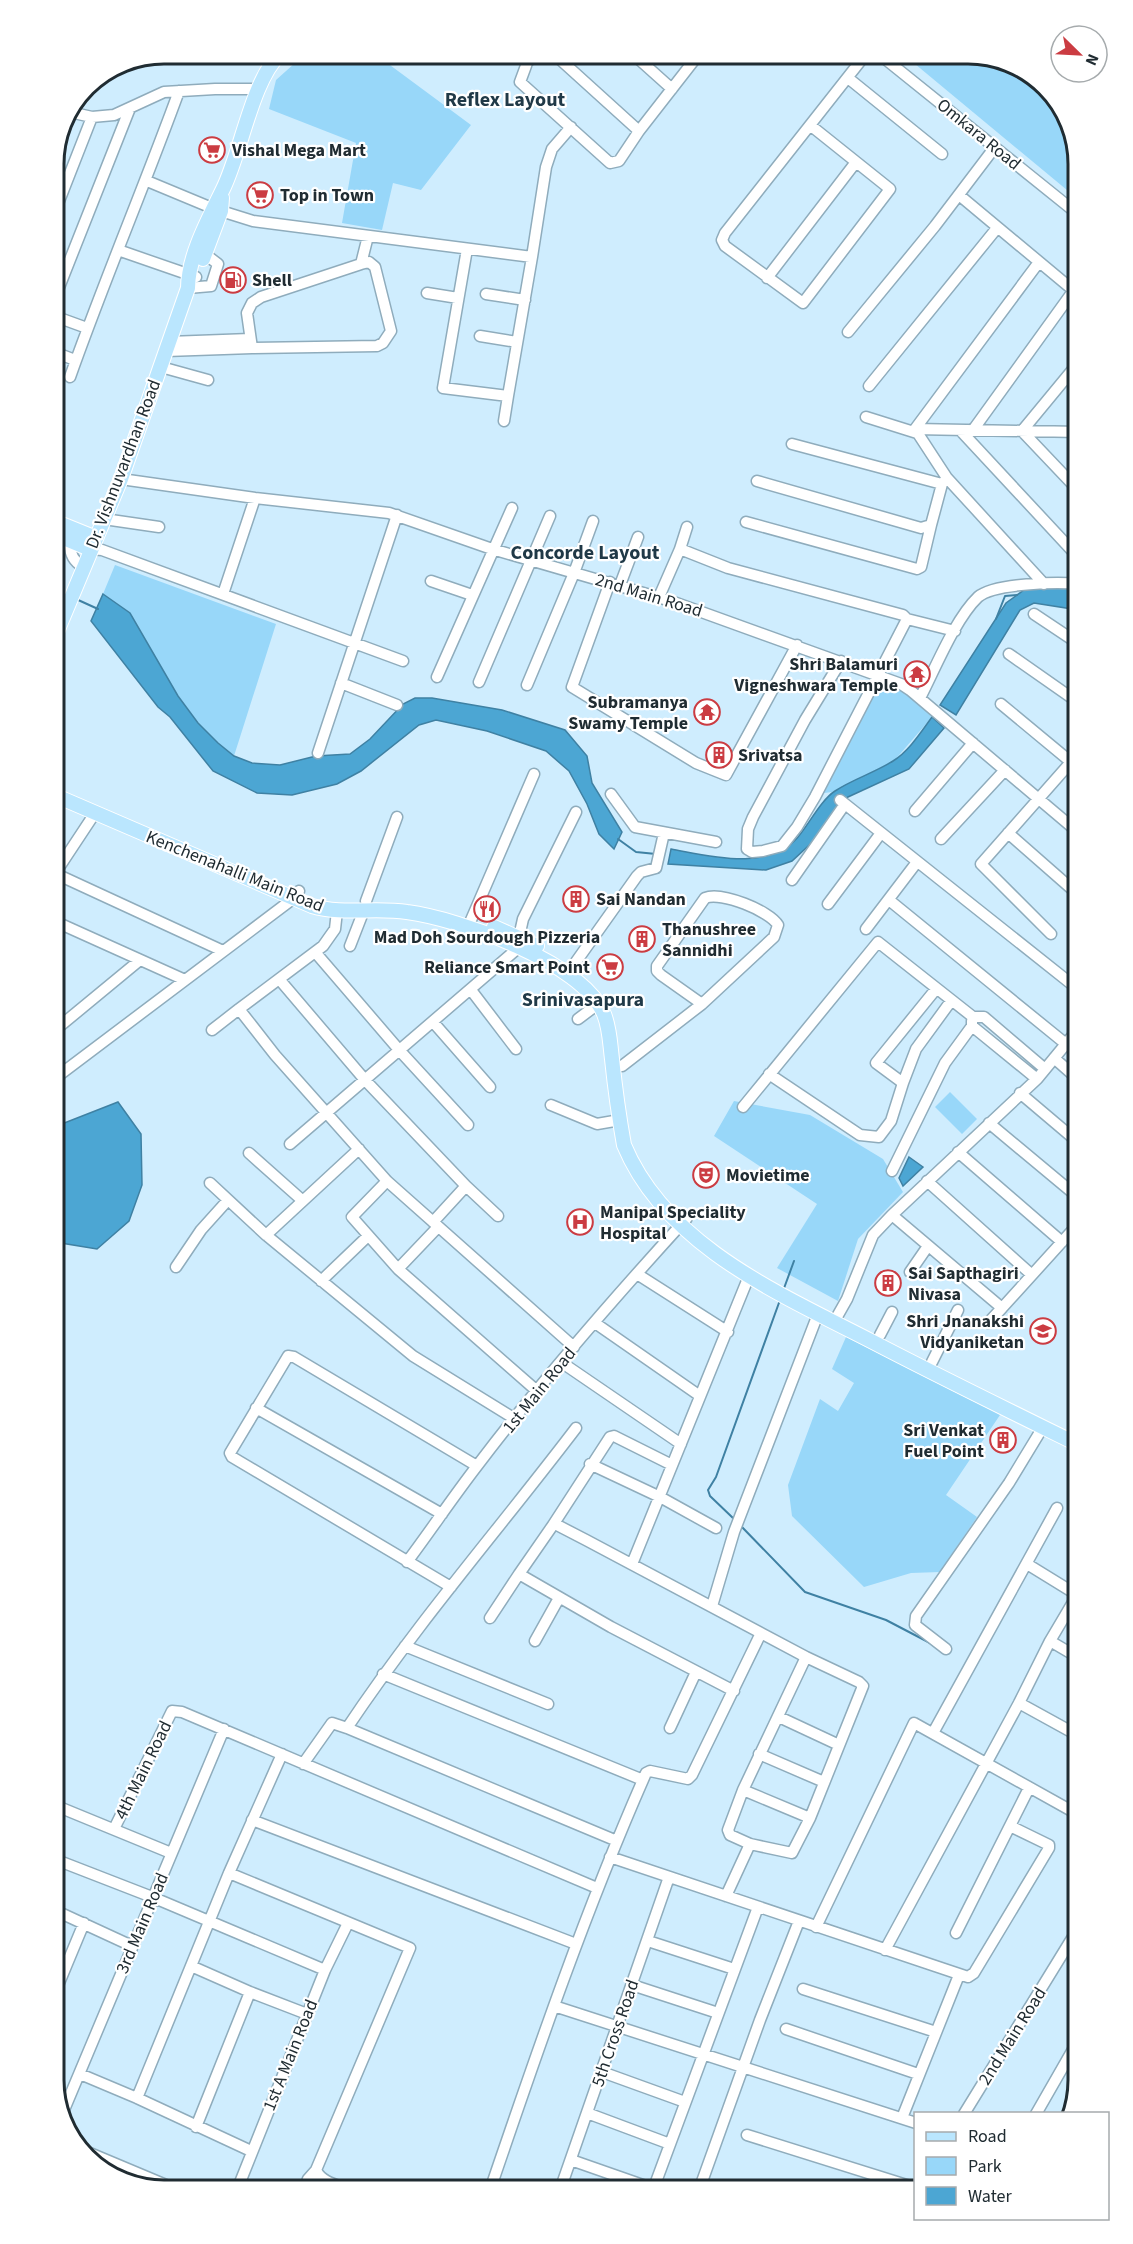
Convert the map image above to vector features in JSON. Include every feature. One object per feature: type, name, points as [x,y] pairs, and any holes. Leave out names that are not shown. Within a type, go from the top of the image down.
[{"type":"main road","name":"Dr. Vishnuvardhan Road","points":[[191,280],[205,254],[223,189],[259,89],[271,64]]},
{"type":"main road","name":"Dr. Vishnuvardhan Road","points":[[65,613],[83,567],[96,546],[217,209]]},
{"type":"main road","points":[[65,527],[96,546]]},
{"type":"main road","points":[[65,539],[96,546]]},
{"type":"main road","name":"Kenchenahalli Main Road","points":[[65,790],[297,894],[319,908],[337,911],[391,900],[424,905],[471,920],[573,966],[597,988],[608,1002],[616,1022],[633,1143],[638,1156],[684,1222],[736,1258],[837,1318],[1069,1440]]},
{"type":"main road","name":"Kenchenahalli Main Road","points":[[65,800],[297,894],[422,914],[492,937],[521,942],[566,972],[591,994],[598,1004],[609,1033],[624,1145],[630,1160],[642,1178],[684,1222],[731,1265],[818,1314],[837,1318],[880,1335],[1069,1429]]},
{"type":"street","points":[[526,64],[520,82],[610,163],[618,161],[691,65]]},
{"type":"street","points":[[566,64],[639,131]]},
{"type":"street","points":[[645,65],[672,89]]},
{"type":"street","points":[[810,125],[890,189],[803,303],[725,246],[722,240],[725,233],[810,125],[848,78],[858,65]]},
{"type":"street","name":"Omkara Road","points":[[893,65],[1069,207]]},
{"type":"street","points":[[848,78],[942,154]]},
{"type":"street","points":[[78,115],[92,117],[114,115],[164,92],[259,89]]},
{"type":"street","points":[[70,377],[87,328],[147,181],[179,91]]},
{"type":"street","points":[[65,272],[130,108]]},
{"type":"street","points":[[65,186],[92,117]]},
{"type":"street","points":[[504,421],[546,167],[552,149],[571,127]]},
{"type":"street","points":[[848,332],[995,147]]},
{"type":"street","points":[[767,278],[856,162]]},
{"type":"street","points":[[147,181],[253,221],[532,257]]},
{"type":"street","points":[[958,195],[1039,262],[1069,283]]},
{"type":"street","points":[[868,386],[997,228]]},
{"type":"street","points":[[361,264],[368,236]]},
{"type":"street","points":[[467,249],[443,388],[508,396]]},
{"type":"street","points":[[118,250],[191,280]]},
{"type":"street","points":[[168,346],[251,344],[376,346],[383,343],[391,331],[375,267],[369,262],[361,264],[261,297],[252,303],[248,313],[251,344]]},
{"type":"street","points":[[916,431],[1039,262]]},
{"type":"street","points":[[427,293],[458,298]]},
{"type":"street","points":[[486,294],[525,300]]},
{"type":"street","points":[[972,430],[1069,300]]},
{"type":"street","points":[[65,320],[87,328]]},
{"type":"street","points":[[480,336],[517,342]]},
{"type":"street","points":[[65,356],[75,360]]},
{"type":"street","points":[[160,367],[208,380]]},
{"type":"street","points":[[1022,431],[1069,374]]},
{"type":"street","points":[[866,417],[916,431],[1069,432]]},
{"type":"street","points":[[960,430],[1069,547]]},
{"type":"street","points":[[916,431],[945,481],[1044,584]]},
{"type":"street","points":[[1022,431],[1069,480]]},
{"type":"street","points":[[792,444],[945,481]]},
{"type":"street","name":"2nd Main Road","points":[[120,479],[397,515],[492,549],[659,597],[797,645],[902,684],[1069,824]]},
{"type":"street","points":[[757,481],[921,528],[931,525]]},
{"type":"street","points":[[746,522],[917,569],[921,567],[945,481]]},
{"type":"street","points":[[223,594],[255,498]]},
{"type":"street","points":[[437,677],[512,508]]},
{"type":"street","points":[[318,753],[397,515]]},
{"type":"street","points":[[479,682],[550,516]]},
{"type":"street","points":[[104,519],[159,527]]},
{"type":"street","points":[[527,685],[593,521]]},
{"type":"street","points":[[659,597],[687,527]]},
{"type":"street","points":[[638,537],[615,584],[572,687],[696,763],[726,776],[797,645]]},
{"type":"street","points":[[70,541],[71,554],[83,567]]},
{"type":"street","points":[[96,546],[403,660]]},
{"type":"street","points":[[680,549],[728,568],[955,631]]},
{"type":"street","points":[[431,581],[472,595]]},
{"type":"street","points":[[920,698],[962,617],[980,596],[1000,588],[1069,584]]},
{"type":"street","points":[[1034,614],[1069,638]]},
{"type":"street","points":[[841,661],[805,720],[753,817],[746,839],[747,850],[763,851],[782,846],[797,827],[907,619]]},
{"type":"street","points":[[1009,654],[1069,696]]},
{"type":"street","points":[[341,683],[397,705]]},
{"type":"street","points":[[1001,704],[1069,760]]},
{"type":"street","points":[[915,811],[973,743]]},
{"type":"street","points":[[1051,934],[981,864],[1069,764]]},
{"type":"street","points":[[941,839],[1005,770]]},
{"type":"street","points":[[471,920],[534,774]]},
{"type":"street","points":[[611,794],[635,827],[716,842]]},
{"type":"street","points":[[792,880],[842,802],[1069,982]]},
{"type":"street","points":[[290,1143],[471,990],[521,942],[523,919],[576,812]]},
{"type":"street","points":[[65,858],[95,813]]},
{"type":"street","points":[[350,946],[398,817]]},
{"type":"street","points":[[573,966],[637,876],[641,872],[656,868],[664,833]]},
{"type":"street","points":[[828,904],[881,833]]},
{"type":"street","points":[[1008,833],[1069,886]]},
{"type":"street","points":[[866,929],[917,862]]},
{"type":"street","points":[[65,879],[223,951]]},
{"type":"street","points":[[65,1071],[297,894]]},
{"type":"street","points":[[622,1066],[702,1004],[774,937],[778,925],[775,920],[749,906],[722,897],[705,898],[657,966],[657,971],[661,975],[702,1004]]},
{"type":"street","points":[[889,900],[1066,1044]]},
{"type":"street","points":[[212,1030],[323,946],[335,929],[337,911]]},
{"type":"street","points":[[65,926],[185,980]]},
{"type":"street","points":[[743,1107],[878,942],[951,1001],[1037,1079]]},
{"type":"street","points":[[315,952],[400,1051],[468,1125]]},
{"type":"street","points":[[65,1022],[140,960]]},
{"type":"street","points":[[279,979],[366,1080],[466,1186],[498,1216]]},
{"type":"street","points":[[903,1083],[876,1064],[936,989]]},
{"type":"street","points":[[471,990],[516,1048]]},
{"type":"street","points":[[769,1074],[860,1134],[879,1137],[891,1120],[916,1049],[951,1001]]},
{"type":"street","points":[[578,1019],[598,1004]]},
{"type":"street","points":[[238,1009],[275,1055],[387,1181],[574,1347]]},
{"type":"street","points":[[892,1171],[945,1063],[972,1021],[984,1017],[1045,1069]]},
{"type":"street","points":[[433,1022],[490,1087]]},
{"type":"street","points":[[837,1318],[873,1235],[927,1181],[1037,1079],[1069,1040]]},
{"type":"street","points":[[1054,1058],[1069,1071]]},
{"type":"street","points":[[1020,1093],[1069,1135]]},
{"type":"street","points":[[551,1105],[597,1124],[620,1120]]},
{"type":"street","points":[[989,1123],[1069,1190]]},
{"type":"street","points":[[266,1235],[359,1149]]},
{"type":"street","points":[[958,1152],[1062,1242]]},
{"type":"street","points":[[249,1153],[303,1201]]},
{"type":"street","points":[[387,1181],[352,1218],[398,1269],[537,1391]]},
{"type":"street","points":[[927,1181],[1032,1275]]},
{"type":"street","points":[[210,1183],[266,1235],[413,1356],[515,1419]]},
{"type":"street","points":[[398,1269],[466,1186]]},
{"type":"street","points":[[176,1267],[201,1230],[228,1200]]},
{"type":"street","points":[[892,1215],[1002,1308]]},
{"type":"street","name":"1st Main Road","points":[[407,1562],[477,1466],[537,1391],[684,1222]]},
{"type":"street","points":[[988,1323],[1069,1234]]},
{"type":"street","points":[[321,1281],[368,1236]]},
{"type":"street","points":[[910,1272],[928,1246]]},
{"type":"street","points":[[637,1274],[728,1332]]},
{"type":"street","points":[[632,1564],[749,1276]]},
{"type":"street","points":[[932,1362],[958,1310]]},
{"type":"street","points":[[880,1335],[892,1312]]},
{"type":"street","points":[[712,1606],[734,1532],[818,1314]]},
{"type":"street","points":[[595,1323],[700,1396]]},
{"type":"street","points":[[452,1587],[232,1457],[230,1453],[288,1356],[294,1357],[477,1466]]},
{"type":"street","points":[[561,1362],[681,1444]]},
{"type":"street","points":[[256,1408],[442,1514]]},
{"type":"street","points":[[946,1648],[915,1625],[916,1616],[1009,1484],[1043,1427]]},
{"type":"street","points":[[347,1728],[383,1674],[576,1428]]},
{"type":"street","points":[[490,1618],[610,1437],[614,1436],[672,1465]]},
{"type":"street","points":[[590,1464],[660,1497],[716,1528]]},
{"type":"street","points":[[933,1733],[1057,1508]]},
{"type":"street","points":[[553,1525],[557,1525],[863,1686],[810,1818],[792,1853],[750,1844],[730,1835],[728,1830],[759,1754],[779,1717],[806,1657]]},
{"type":"street","points":[[1027,1564],[1069,1589]]},
{"type":"street","points":[[519,1574],[559,1598],[734,1691]]},
{"type":"street","points":[[535,1641],[559,1598]]},
{"type":"street","points":[[885,1950],[1069,1609]]},
{"type":"street","points":[[494,2179],[576,1944],[643,1780],[650,1771],[687,1779],[692,1775],[761,1633]]},
{"type":"street","points":[[1050,1641],[1069,1652]]},
{"type":"street","points":[[405,1646],[548,1704]]},
{"type":"street","points":[[670,1728],[696,1672]]},
{"type":"street","points":[[383,1674],[643,1780]]},
{"type":"street","points":[[1019,1703],[1069,1730]]},
{"type":"street","name":"4th Main Road","points":[[114,1829],[172,1711],[182,1712],[224,1729]]},
{"type":"street","points":[[779,1717],[839,1745]]},
{"type":"street","points":[[303,1764],[332,1723],[617,1840]]},
{"type":"street","points":[[816,1927],[914,1723],[1069,1810]]},
{"type":"street","points":[[224,1729],[597,1888]]},
{"type":"street","name":"3rd Main Road","points":[[68,2104],[224,1729]]},
{"type":"street","points":[[137,2098],[208,1922],[282,1754]]},
{"type":"street","points":[[759,1754],[824,1782]]},
{"type":"street","points":[[956,1933],[1029,1788]]},
{"type":"street","points":[[743,1790],[810,1818]]},
{"type":"street","points":[[64,1809],[171,1853]]},
{"type":"street","points":[[252,1820],[576,1944]]},
{"type":"street","points":[[610,1857],[959,1976],[968,1977],[973,1975],[1049,1848],[1049,1845],[1010,1826]]},
{"type":"street","points":[[726,1896],[750,1844]]},
{"type":"street","points":[[64,1863],[152,1897],[325,1970]]},
{"type":"street","points":[[229,1873],[410,1948],[316,2170],[308,2179]]},
{"type":"street","name":"5th Cross Road","points":[[564,2180],[669,1876]]},
{"type":"street","points":[[658,2180],[758,1907]]},
{"type":"street","points":[[64,1914],[132,1946]]},
{"type":"street","points":[[703,2180],[799,1921]]},
{"type":"street","points":[[64,1971],[84,1923]]},
{"type":"street","name":"1st A Main Road","points":[[241,2179],[325,1970],[348,1923]]},
{"type":"street","points":[[648,1941],[735,1969]]},
{"type":"street","name":"2nd Main Road","points":[[965,2112],[1069,1943]]},
{"type":"street","points":[[191,1966],[307,2014]]},
{"type":"street","points":[[902,2118],[959,1976]]},
{"type":"street","points":[[632,1985],[718,2013]]},
{"type":"street","points":[[803,1989],[936,2032]]},
{"type":"street","points":[[196,2127],[250,1992]]},
{"type":"street","points":[[554,2006],[914,2123]]},
{"type":"street","points":[[786,2029],[918,2074]]},
{"type":"street","points":[[1037,2112],[1069,2056]]},
{"type":"street","points":[[602,2072],[685,2102]]},
{"type":"street","points":[[80,2074],[252,2151]]},
{"type":"street","points":[[587,2113],[670,2144]]},
{"type":"street","points":[[747,2135],[889,2180]]},
{"type":"street","points":[[571,2160],[625,2180]]},
{"type":"street","points":[[316,2170],[323,2179]]},
{"type":"green space","points":[[294,64],[389,64],[471,125],[421,190],[393,183],[382,230],[342,223],[356,143],[269,109],[276,80]]},
{"type":"green space","points":[[916,65],[988,66],[1024,81],[1048,104],[1061,126],[1067,145],[1069,192]]},
{"type":"green space","points":[[115,565],[276,624],[234,756],[198,723],[178,696],[130,613],[103,594]]},
{"type":"green space","points":[[882,680],[909,692],[932,717],[894,761],[832,792],[824,793]]},
{"type":"green space","points":[[950,1092],[977,1119],[962,1134],[935,1107]]},
{"type":"green space","points":[[734,1101],[810,1115],[883,1159],[903,1192],[858,1239],[838,1301],[777,1268],[817,1204],[714,1136]]},
{"type":"green space","points":[[846,1337],[1000,1415],[946,1495],[977,1517],[940,1572],[911,1573],[864,1587],[792,1516],[788,1485],[820,1399],[838,1411],[854,1383],[832,1369]]},
{"type":"water","points":[[1044,585],[1069,589],[1069,608],[1034,603],[1020,610],[956,715],[940,705],[1006,603],[1024,590]]},
{"type":"water","points":[[103,594],[130,613],[178,696],[198,723],[234,756],[252,763],[280,765],[316,756],[350,754],[370,739],[403,704],[415,698],[432,698],[502,710],[565,730],[587,756],[592,783],[622,832],[614,849],[599,834],[587,804],[569,771],[546,751],[487,731],[436,720],[419,725],[361,771],[337,784],[292,795],[257,793],[213,771],[170,717],[158,707],[91,621]]},
{"type":"water","points":[[932,717],[944,728],[909,769],[848,797],[837,807],[818,837],[792,861],[766,870],[668,864],[671,849],[738,859],[771,855],[786,848],[798,837],[830,795],[899,757]]},
{"type":"water","points":[[118,1102],[141,1134],[142,1185],[129,1221],[97,1249],[64,1244],[64,1123]]},
{"type":"water","points":[[909,1157],[923,1167],[903,1186],[899,1178]]},
{"type":"waterway","points":[[996,619],[1005,596],[1017,595]]},
{"type":"waterway","points":[[76,599],[98,609]]},
{"type":"waterway","points":[[618,839],[636,852],[656,854]]},
{"type":"waterway","points":[[783,1291],[794,1261]]},
{"type":"waterway","points":[[734,1519],[710,1496],[708,1490],[716,1477],[780,1300]]},
{"type":"waterway","points":[[740,1525],[805,1592],[886,1620],[932,1644]]},
{"type":"place","name":"Vishal Mega Mart","points":[[212,150]]},
{"type":"place","name":"Top in Town","points":[[260,195]]},
{"type":"place","name":"Shell","points":[[233,280]]},
{"type":"place","name":"Shri Balamuri Vigneshwara Temple","points":[[917,674]]},
{"type":"place","name":"Subramanya Swamy Temple","points":[[707,712]]},
{"type":"place","name":"Srivatsa","points":[[719,755]]},
{"type":"place","name":"Sai Nandan","points":[[576,899]]},
{"type":"place","name":"Mad Doh Sourdough Pizzeria","points":[[487,909]]},
{"type":"place","name":"Thanushree Sannidhi","points":[[642,939]]},
{"type":"place","name":"Reliance Smart Point","points":[[610,967]]},
{"type":"place","name":"Movietime","points":[[706,1175]]},
{"type":"place","name":"Manipal Speciality Hospital","points":[[580,1222]]},
{"type":"place","name":"Sai Sapthagiri Nivasa","points":[[888,1283]]},
{"type":"place","name":"Shri Jnanakshi Vidyaniketan","points":[[1043,1331]]},
{"type":"place","name":"Sri Venkat Fuel Point","points":[[1003,1440]]},
{"type":"district","name":"Reflex Layout","points":[[505,99]]},
{"type":"district","name":"Concorde Layout","points":[[585,552]]},
{"type":"district","name":"Srinivasapura","points":[[583,999]]}]
